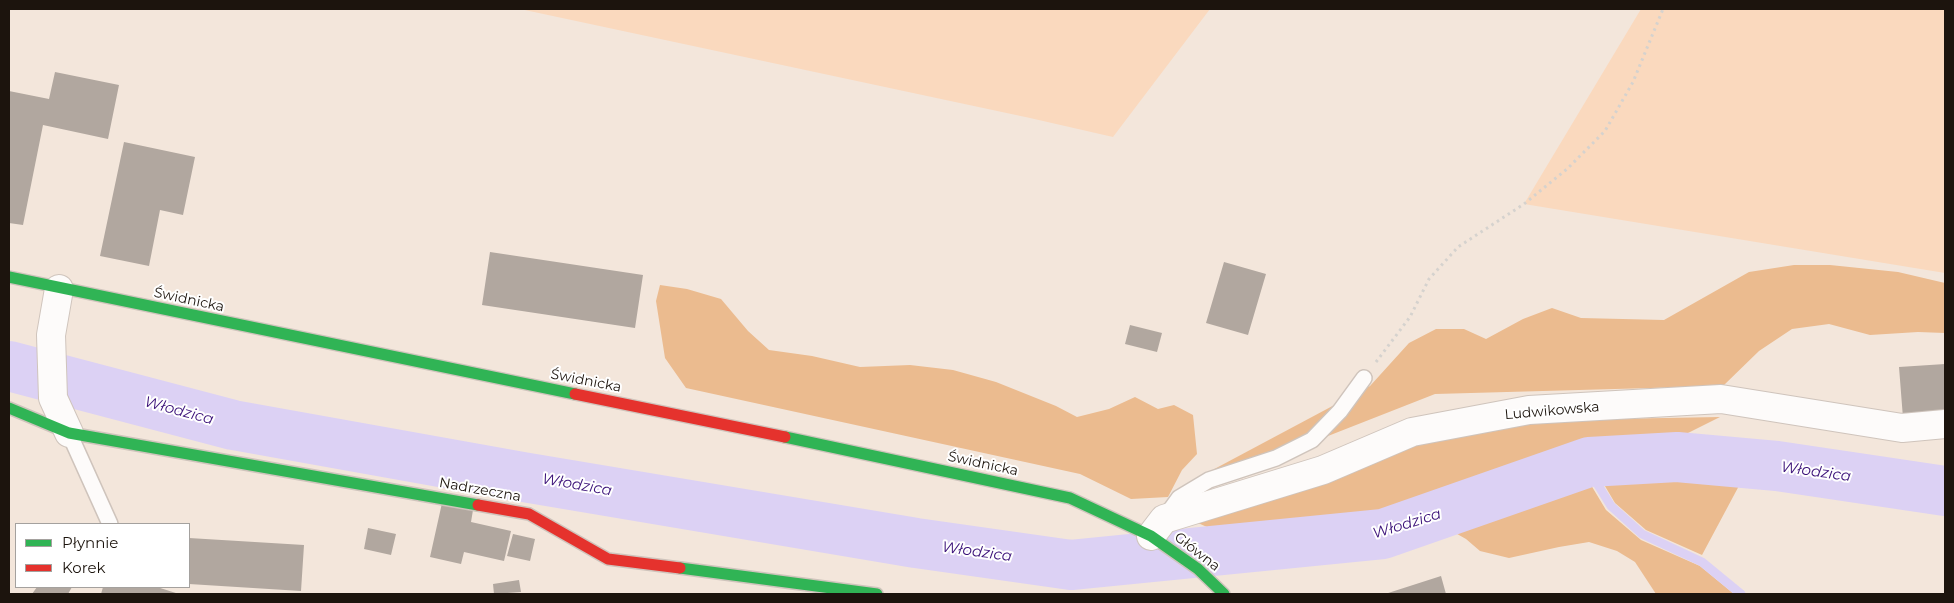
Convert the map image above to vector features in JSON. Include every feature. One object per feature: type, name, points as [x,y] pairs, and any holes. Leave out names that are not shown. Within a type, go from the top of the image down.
[{"type":"street","name":"Świdnicka","points":[[9,277],[59,289],[827,445],[1070,498],[1158,532]]},
{"type":"street","points":[[59,289],[51,335],[53,398],[69,433]]},
{"type":"street","name":"Ludwikowska","points":[[1158,532],[1323,470],[1412,432],[1529,410],[1721,399],[1902,428],[1945,424]]},
{"type":"street","name":"Nadrzeczna","points":[[9,408],[69,433],[529,514],[608,559],[877,594]]},
{"type":"street","name":"Główna","points":[[1158,532],[1224,594]]},
{"type":"lane","points":[[1158,532],[1180,498],[1209,480],[1276,458],[1312,440],[1340,411],[1364,378]]},
{"type":"lane","points":[[69,433],[110,523]]},
{"type":"path","points":[[1364,378],[1410,317],[1429,279],[1458,247],[1524,204],[1567,169],[1605,131],[1633,82],[1663,9]]},
{"type":"shaded area","points":[[520,9],[1210,9],[1113,137]]},
{"type":"shaded area","points":[[1641,9],[1945,9],[1945,273],[1524,204]]},
{"type":"shaded area","points":[[1794,265],[1830,265],[1898,272],[1945,283],[1945,333],[1918,332],[1870,335],[1829,324],[1792,329],[1759,351],[1723,386],[1435,394],[1198,487],[1205,474],[1370,386],[1409,343],[1436,329],[1464,329],[1486,339],[1523,319],[1552,308],[1581,318],[1664,320],[1749,272]]},
{"type":"shaded area","points":[[660,285],[687,289],[721,299],[748,331],[769,350],[812,356],[860,367],[910,365],[953,370],[996,382],[1056,406],[1077,417],[1109,409],[1135,397],[1158,409],[1174,405],[1193,415],[1197,454],[1182,470],[1168,497],[1131,499],[1080,474],[686,388],[665,358],[656,301]]},
{"type":"shaded area","points":[[1720,417],[1680,437],[1583,445],[1385,512],[1216,531],[1189,519],[1443,422]]},
{"type":"shaded area","points":[[1681,474],[1741,482],[1702,555],[1646,530],[1615,503],[1599,476]]},
{"type":"shaded area","points":[[1588,480],[1606,510],[1641,540],[1700,566],[1734,594],[1656,594],[1635,562],[1617,551],[1589,542],[1509,558],[1480,551],[1466,539],[1450,530]]},
{"type":"building","points":[[55,72],[119,85],[108,139],[43,125],[23,225],[9,223],[9,91],[49,99]]},
{"type":"building","points":[[124,142],[195,157],[183,215],[160,210],[149,266],[100,256]]},
{"type":"building","points":[[490,252],[643,275],[635,328],[482,305]]},
{"type":"building","points":[[1224,262],[1266,274],[1248,335],[1206,323]]},
{"type":"building","points":[[1130,325],[1162,333],[1157,352],[1125,344]]},
{"type":"building","points":[[1945,364],[1945,414],[1903,418],[1899,367]]},
{"type":"building","points":[[442,503],[473,510],[471,522],[511,531],[504,561],[464,552],[461,564],[430,557]]},
{"type":"building","points":[[368,528],[396,534],[391,555],[364,549]]},
{"type":"building","points":[[513,534],[535,539],[530,561],[507,556]]},
{"type":"building","points":[[190,538],[304,545],[301,591],[190,584]]},
{"type":"building","points":[[1441,576],[1446,594],[1385,594]]},
{"type":"building","points":[[519,580],[521,592],[494,594],[493,584]]},
{"type":"building","points":[[36,588],[71,588],[68,594],[32,594]]},
{"type":"building","points":[[103,588],[160,588],[179,594],[101,594]]},
{"type":"waterway","name":"Włodzica","points":[[9,366],[233,425],[523,477],[916,543],[1071,565],[1383,534],[1589,462],[1677,457],[1777,466],[1945,491]]},
{"type":"waterway","points":[[1589,462],[1593,477],[1611,506],[1642,534],[1702,562],[1741,594]]},
{"type":"traffic: fast","points":[[9,277],[575,394]]},
{"type":"traffic: fast","points":[[9,408],[69,433],[478,505]]},
{"type":"traffic: fast","points":[[785,437],[1070,498],[1151,536],[1198,569],[1224,594]]},
{"type":"traffic: fast","points":[[680,568],[877,594]]},
{"type":"traffic: jam","points":[[575,394],[785,437]]},
{"type":"traffic: jam","points":[[478,505],[529,514],[608,559],[680,568]]}]
